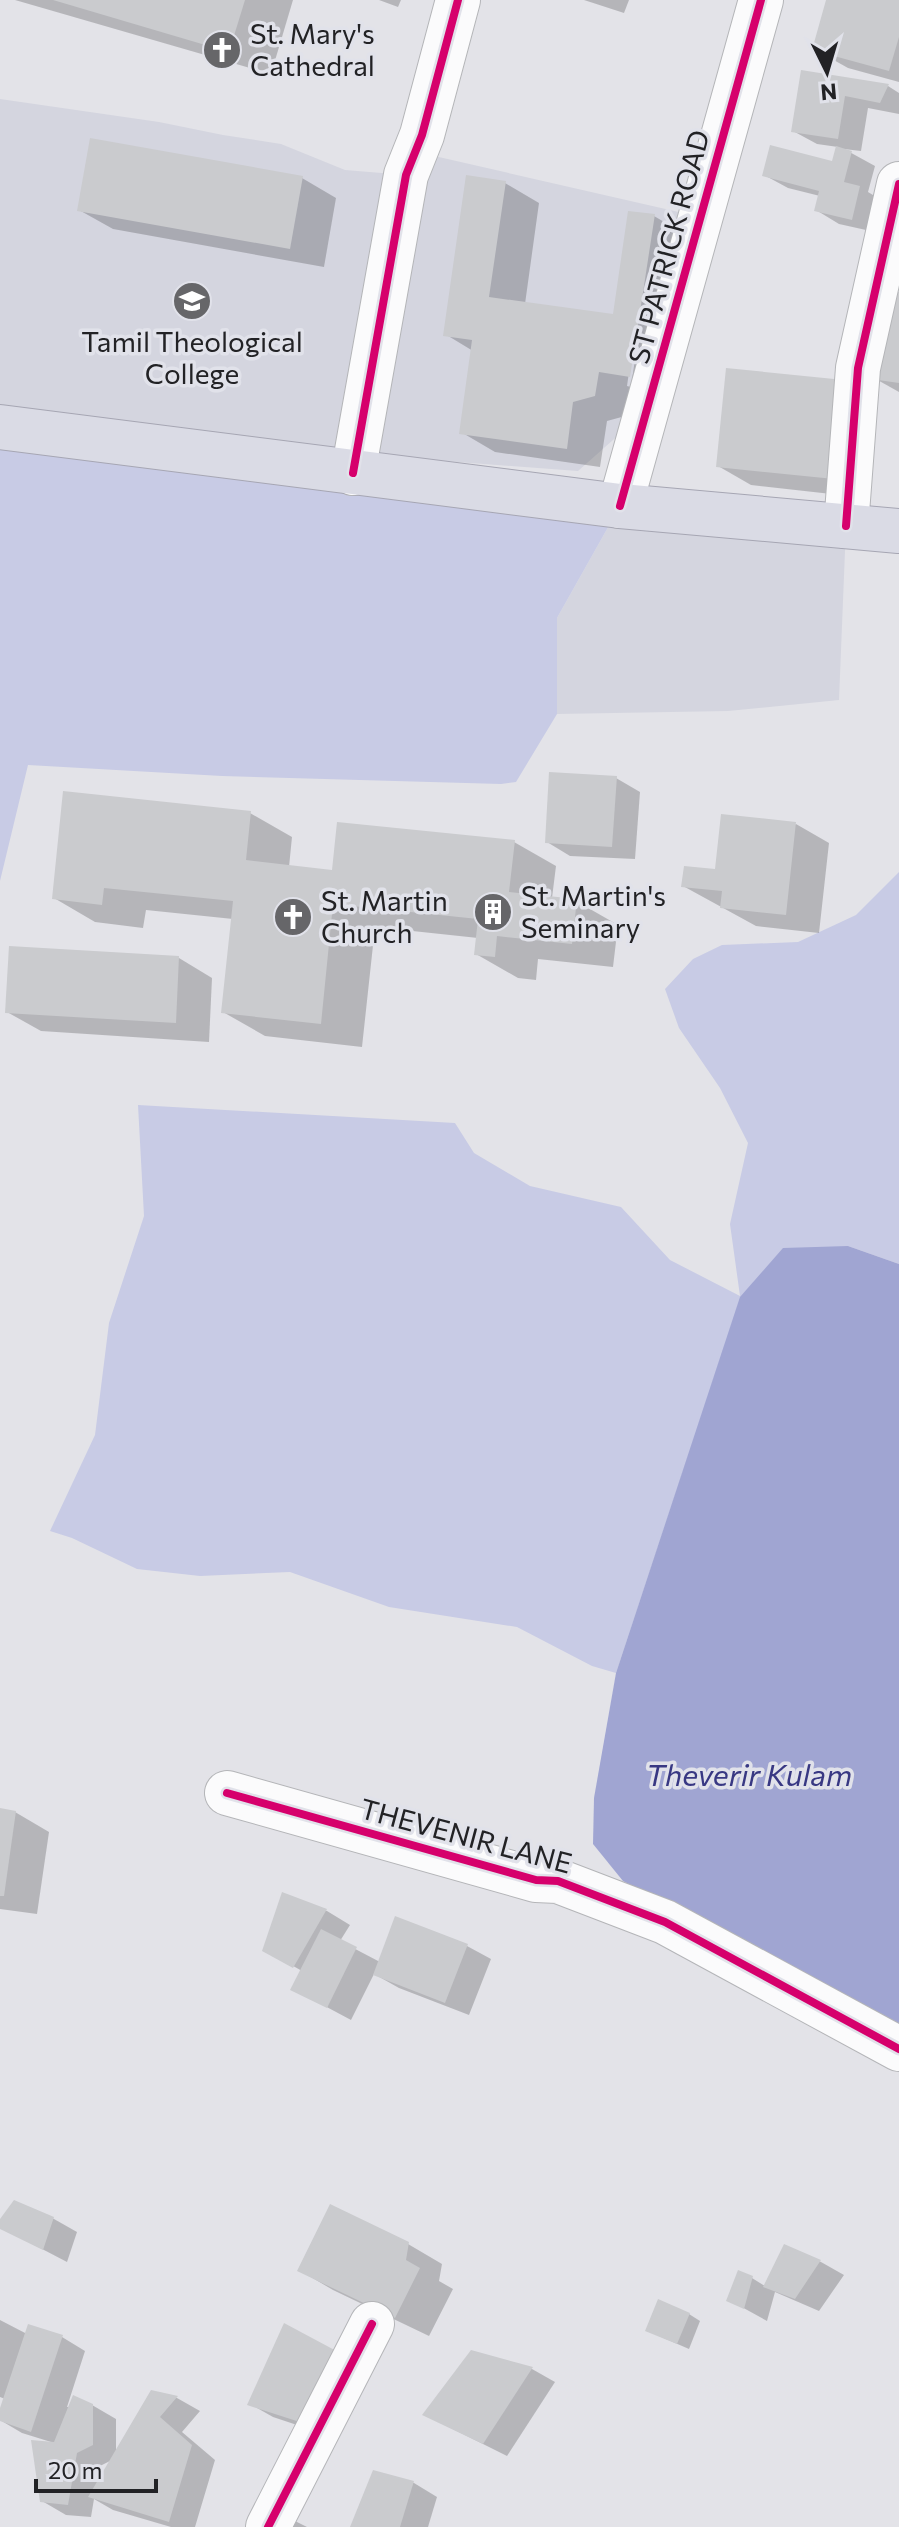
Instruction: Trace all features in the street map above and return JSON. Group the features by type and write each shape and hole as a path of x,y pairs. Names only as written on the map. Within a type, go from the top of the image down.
{"highway":[{"path":"0,427 620,506 899,531"}],"street":[{"path":"353,473 406,175 422,135 458,0"},
{"name":"ST PATRICK ROAD","path":"620,506 761,0"},
{"path":"846,526 858,368 899,184"},
{"name":"THEVENIR LANE","path":"227,1793 536,1880 558,1881 585,1891 665,1922 899,2049"},
{"path":"268,2527 372,2324"}],"shaded area":[{"name":"Tamil Theological College","path":"0,99 159,122 281,144 345,170 406,175 353,473 0,427"},
{"path":"430,155 683,213 622,432 578,471 378,456"},
{"path":"0,427 620,506 557,618 557,714 516,782 501,784 222,776 28,765 0,881"},
{"path":"620,506 846,526 839,700 728,711 557,714 557,618"},
{"path":"899,872 899,1264 848,1246 741,1297 616,1673 592,1666 517,1627 389,1607 290,1572 200,1576 137,1569 50,1531 95,1435 109,1323 144,1216 138,1105 455,1123 474,1153 530,1186 621,1207 670,1260 740,1296 730,1224 748,1143 720,1088 679,1028 665,989 693,959 722,945 798,942 856,915"}],"water":[{"name":"Theverir Kulam","path":"848,1246 899,1264 899,2030 623,1881 593,1844 594,1798 616,1673 740,1297 783,1248"}],"building":[{"path":"53,0 245,0 229,52"},
{"path":"826,0 899,0 899,37 889,71 812,50"},
{"path":"801,70 889,84 880,103 845,96 838,139 791,132"},
{"path":"90,138 303,176 290,249 77,211"},
{"path":"770,145 832,161 836,146 852,151 844,182 860,186 852,220 814,211 819,191 762,176"},
{"path":"466,175 506,181 489,297 613,314 628,211 655,214 630,377 599,372 595,396 573,402 567,449 459,434 472,340 443,336"},
{"path":"885,290 899,292 899,383 871,379"},
{"path":"726,368 844,380 834,479 716,467"},
{"path":"549,772 617,776 612,847 545,843"},
{"name":"St. Martin's Seminary","path":"63,791 251,811 246,860 332,870 337,822 515,840 509,892 577,899 572,944 497,936 495,957 474,955 478,919 333,904 321,1024 221,1013 233,901 104,888 102,905 52,899"},
{"path":"721,814 796,822 786,915 720,908 722,891 681,887 684,866 715,869"},
{"path":"9,946 179,956 176,1023 5,1013"},
{"path":"0,1808 16,1811 4,1896 0,1896"},
{"path":"282,1892 327,1909 293,1968 262,1951"},
{"path":"395,1916 468,1944 445,2003 373,1975"},
{"path":"321,1929 357,1947 327,2008 290,1990"},
{"path":"14,2200 54,2217 43,2250 0,2229 0,2219"},
{"path":"330,2204 409,2242 406,2260 420,2268 395,2318 297,2271"},
{"path":"784,2244 821,2260 795,2299 763,2287"},
{"path":"738,2270 753,2276 744,2309 726,2301"},
{"path":"658,2299 690,2313 677,2344 645,2331"},
{"path":"284,2323 342,2354 309,2425 247,2405"},
{"path":"28,2324 63,2335 31,2432 0,2421 0,2408"},
{"path":"471,2350 533,2367 483,2444 422,2415"},
{"path":"151,2390 178,2396 160,2417 192,2445 169,2522 88,2497"},
{"path":"73,2395 93,2404 93,2445 77,2453 68,2505 40,2502 31,2440 54,2442"},
{"path":"373,2470 414,2481 400,2527 350,2527"}],"cycle path":[{"path":"353,473 406,175 422,135 458,0"},
{"path":"620,506 761,0"},
{"path":"846,526 858,368 899,184"},
{"path":"227,1793 536,1880 558,1881 665,1922 899,2049"},
{"path":"268,2527 372,2324"}],"place":[{"name":"St. Mary's Cathedral","path":"222,50"},
{"name":"Tamil Theological College","path":"192,301"},
{"name":"St. Martin's Seminary","path":"493,912"},
{"name":"St. Martin Church","path":"293,917"}]}
